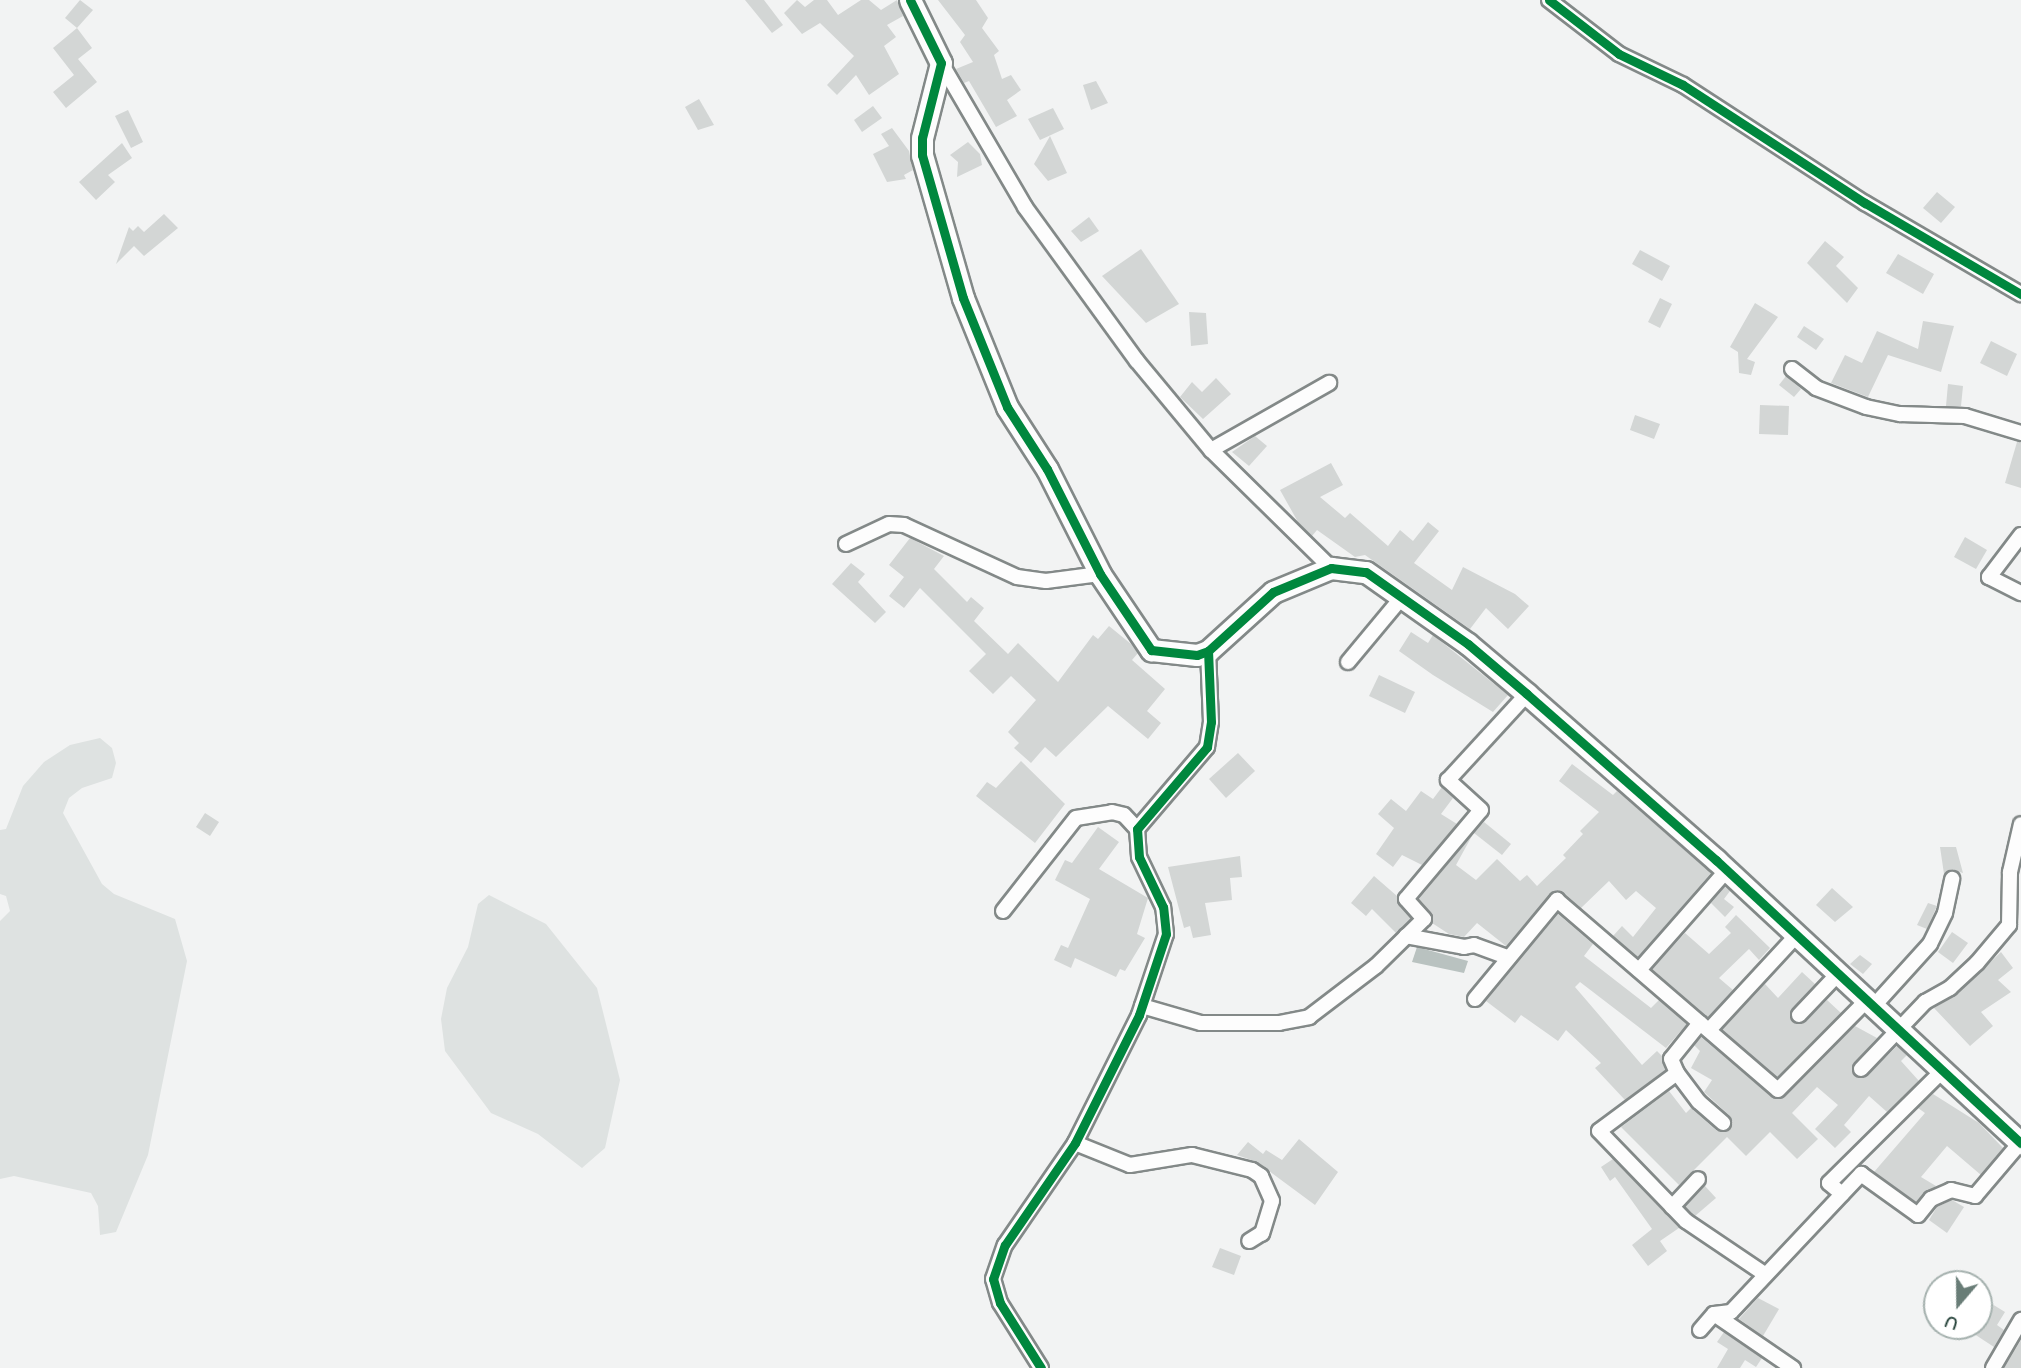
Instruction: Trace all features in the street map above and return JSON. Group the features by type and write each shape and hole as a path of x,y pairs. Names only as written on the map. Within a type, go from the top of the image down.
{"street":[{"path":"910,0 941,63 1025,207 1137,361 1211,450 1331,568"},
{"path":"1549,0 1619,54 1683,85 1865,203 2021,293"},
{"path":"941,63 922,138 922,155 963,298 1007,407 1047,468 1100,574 1151,650 1180,657 1208,651 1273,592 1331,568 1366,572 1403,596 1527,694 1727,870 1896,1031 2021,1143 1975,1196 1951,1190 1931,1199 1918,1215 1861,1174 1763,1273 1731,1312 1714,1314 1700,1330"},
{"path":"1792,369 1816,388 1866,407 1900,414 1965,416 2021,433"},
{"path":"1211,450 1329,383"},
{"path":"846,544 889,524 904,525 1017,577 1046,581 1100,574"},
{"path":"2021,535 1989,577 2021,593"},
{"path":"1348,662 1403,596"},
{"path":"1137,829 1207,747 1208,651"},
{"path":"1142,1006 1200,1023 1279,1023 1309,1017 1376,965 1423,919 1406,899 1481,810 1448,780 1527,694"},
{"path":"1003,911 1076,818 1112,812 1124,816 1137,829 1139,857 1163,907 1166,934 1142,1006 1075,1143 1004,1245 993,1279 1000,1303 1041,1368"},
{"path":"1861,1069 1925,1002 1968,971 2009,925 2010,872 2021,824"},
{"path":"1639,970 1727,870"},
{"path":"1475,999 1557,900 1778,1090 1930,944 1945,913 1952,879"},
{"path":"1406,936 1464,947 1474,945 1509,958"},
{"path":"1723,1123 1699,1102 1677,1073 1671,1059 1796,936"},
{"path":"1799,1015 1837,975"},
{"path":"1842,1194 1829,1183 1941,1072"},
{"path":"1677,1073 1599,1131 1672,1207 1763,1273"},
{"path":"1075,1143 1130,1166 1192,1155 1252,1170 1261,1176 1272,1206 1262,1233 1249,1241"},
{"path":"1672,1207 1698,1179"},
{"path":"1714,1314 1793,1368"},
{"path":"1993,1368 2021,1320"}],"shaded area":[{"path":"100,738 112,748 116,763 112,778 82,788 69,798 63,813 102,884 114,894 175,919 187,961 148,1155 116,1232 100,1235 98,1206 91,1193 14,1176 0,1179 0,921 10,911 6,896 0,894 0,830 6,829 23,786 44,762 70,745"},
{"path":"489,895 546,924 597,988 620,1080 605,1148 582,1168 538,1134 491,1113 445,1051 441,1019 447,988 468,947 478,904"},
{"path":"1417,947 1468,961 1464,973 1412,962"}],"building":[{"path":"80,0 93,10 77,28 65,18"},
{"path":"745,0 764,0 783,25 772,33"},
{"path":"797,0 805,7 814,0 827,0 838,15 861,0 869,0 881,10 897,0 903,16 887,25 896,37 884,46 899,74 869,95 856,75 837,95 827,85 854,56 820,23 802,34 784,13"},
{"path":"938,0 976,0 988,18 982,28 999,51 994,55 1002,79 1011,75 1021,90 1007,100 1017,116 996,127 969,81 964,83 956,69 973,62 960,42 965,35"},
{"path":"77,28 92,48 78,59 97,82 66,108 53,92 74,75 53,48"},
{"path":"1096,81 1108,103 1091,110 1083,85"},
{"path":"699,99 714,125 698,130 685,107"},
{"path":"873,106 882,118 862,132 854,120"},
{"path":"1053,108 1064,129 1040,140 1028,119"},
{"path":"128,110 143,142 131,148 115,116"},
{"path":"892,128 909,151 913,170 904,175 906,179 887,182 873,154 889,146 881,134"},
{"path":"1050,136 1067,173 1048,181 1034,164"},
{"path":"968,142 980,154 982,165 957,177 958,162 950,155"},
{"path":"122,143 132,158 108,175 115,182 96,200 79,182"},
{"path":"1937,192 1955,207 1941,223 1923,208"},
{"path":"164,214 178,228 144,256 134,246 116,264 129,227 133,231 138,226 144,232"},
{"path":"1089,217 1099,231 1081,242 1071,231"},
{"path":"1825,241 1844,257 1836,266 1858,288 1847,303 1807,263"},
{"path":"1141,249 1179,304 1146,323 1102,276"},
{"path":"1640,250 1670,266 1662,281 1632,264"},
{"path":"1898,254 1934,274 1923,294 1886,273"},
{"path":"1660,298 1672,304 1660,328 1648,322"},
{"path":"1755,303 1778,317 1747,359 1755,362 1751,375 1739,373 1738,352 1730,347"},
{"path":"1189,312 1206,313 1208,344 1191,346"},
{"path":"1923,321 1954,326 1941,372 1888,355 1868,397 1831,383 1845,355 1862,363 1877,331 1918,349"},
{"path":"1804,326 1824,339 1816,350 1797,337"},
{"path":"1991,341 2017,354 2007,376 1980,363"},
{"path":"1786,376 1801,389 1794,397 1779,385"},
{"path":"1216,378 1231,394 1203,419 1180,397 1192,382 1202,392"},
{"path":"1948,384 1963,386 1961,406 1946,406"},
{"path":"1760,405 1789,406 1788,435 1759,434"},
{"path":"1635,415 1660,424 1654,439 1630,430"},
{"path":"1255,436 1267,446 1249,466 1232,452"},
{"path":"2017,442 2021,442 2021,488 2005,483"},
{"path":"1331,463 1343,485 1320,497 1345,518 1350,513 1388,546 1400,530 1413,541 1428,522 1439,531 1414,563 1452,590 1463,567 1515,594 1529,606 1508,629 1486,608 1470,629 1365,555 1355,557 1317,530 1312,536 1298,522 1280,490"},
{"path":"1965,537 1987,550 1976,569 1954,557"},
{"path":"910,538 944,556 934,569 967,602 971,597 984,608 974,621 1008,654 1018,643 1058,682 1093,635 1098,639 1109,626 1138,653 1132,660 1165,689 1147,711 1161,723 1148,739 1108,706 1056,757 1045,747 1031,763 1014,748 1019,743 1008,732 1036,700 1011,676 993,694 969,671 986,654 920,588 904,608 889,596 904,577 889,565"},
{"path":"851,563 865,574 858,582 886,612 875,623 832,584"},
{"path":"1411,632 1428,643 1433,635 1508,695 1493,712 1433,675 1399,651"},
{"path":"1379,675 1415,692 1405,713 1369,696"},
{"path":"1238,753 1255,771 1226,798 1209,779"},
{"path":"1021,761 1065,804 1035,843 976,796 987,782 996,788"},
{"path":"1572,764 1613,795 1617,791 1711,873 1638,957 1613,936 1622,926 1633,937 1656,908 1636,891 1626,900 1609,881 1581,908 1563,892 1553,891 1506,946 1477,923 1464,937 1449,934 1432,923 1432,913 1419,899 1473,834 1456,865 1476,880 1497,859 1520,881 1527,875 1537,886 1566,858 1563,855 1583,834 1580,831 1599,812 1559,781"},
{"path":"1442,787 1453,798 1441,814 1457,824 1422,865 1402,855 1393,867 1376,854 1394,828 1378,814 1391,799 1406,811 1421,791 1433,799"},
{"path":"205,813 219,822 210,836 196,827"},
{"path":"1484,822 1511,844 1502,855 1474,833"},
{"path":"1098,827 1119,842 1099,869 1148,898 1137,934 1145,938 1125,971 1120,969 1116,977 1075,958 1071,968 1054,960 1061,945 1068,948 1090,899 1055,880 1065,860 1072,863"},
{"path":"1940,847 1956,847 1963,873 1953,870 1944,874"},
{"path":"1240,856 1242,877 1230,878 1232,900 1205,903 1211,935 1193,938 1190,926 1184,928 1168,867"},
{"path":"1374,876 1397,896 1411,919 1396,933 1372,909 1366,916 1351,903"},
{"path":"1725,887 1730,891 1724,899 1734,907 1725,917 1711,903"},
{"path":"1832,888 1853,907 1835,922 1816,905"},
{"path":"1928,903 1937,906 1927,929 1917,925"},
{"path":"1558,914 1593,944 1584,956 1651,1008 1659,1000 1687,1024 1666,1048 1580,982 1575,987 1642,1065 1657,1051 1662,1056 1665,1070 1625,1100 1595,1068 1601,1063 1566,1030 1558,1041 1521,1015 1515,1023 1486,1001"},
{"path":"1736,915 1770,948 1759,960 1749,949 1719,978 1733,990 1708,1017 1652,969 1685,933 1709,954 1731,933 1725,927"},
{"path":"1952,932 1968,943 1953,963 1938,952"},
{"path":"2001,952 2013,968 1998,980 2011,992 1981,1012 1993,1026 1970,1046 1934,1008 1956,995"},
{"path":"1860,955 1872,964 1863,974 1850,964"},
{"path":"1802,972 1815,984 1792,1009 1792,1021 1805,1022 1827,1000 1841,1013 1777,1077 1722,1030 1765,984 1778,998"},
{"path":"1855,1026 1877,1038 1854,1063 1855,1076 1867,1076 1897,1046 1907,1055 1901,1061 1919,1081 1887,1112 1869,1096 1844,1125 1851,1132 1835,1148 1815,1129 1838,1105 1817,1087 1792,1113 1818,1139 1797,1159 1770,1132 1746,1156 1727,1137 1679,1185 1621,1127 1669,1091 1686,1113 1691,1108 1717,1131 1730,1130 1730,1116 1704,1092 1712,1080 1691,1068 1700,1051 1694,1045 1701,1037 1772,1097 1780,1099"},
{"path":"1933,1094 1979,1123 2003,1148 1981,1175 1947,1146 1921,1177 1936,1186 1916,1202 1874,1172 1925,1113 1918,1108"},
{"path":"1299,1139 1338,1172 1315,1205 1257,1162 1237,1155 1248,1142 1263,1154 1266,1150 1282,1160"},
{"path":"1613,1159 1679,1228 1660,1241 1667,1251 1648,1266 1632,1245 1652,1229 1615,1177 1610,1181 1601,1167"},
{"path":"1705,1186 1716,1198 1695,1216 1685,1207"},
{"path":"1952,1200 1964,1207 1947,1233 1929,1220 1937,1207"},
{"path":"1220,1248 1241,1256 1234,1275 1212,1267"},
{"path":"1758,1298 1779,1309 1763,1336 1739,1319"},
{"path":"1993,1305 2005,1312 1997,1325 2004,1330 1994,1347 1983,1340 1993,1340"},
{"path":"1724,1332 1762,1358 1756,1367 1745,1360 1740,1368 1717,1368 1728,1349 1717,1342"},
{"path":"2021,1340 2021,1368 2004,1368"}],"cycle path":[{"path":"910,0 941,63 922,138 922,155 963,298 1007,407 1047,469 1100,574 1151,650 1197,655 1208,651 1273,592 1331,568 1366,572 1468,644 1527,694 1716,860 2021,1143"},
{"path":"1549,0 1619,54 1683,85 1865,203 2021,294"},
{"path":"1041,1368 1000,1303 993,1279 1005,1245 1075,1143 1139,1015 1166,934 1163,907 1139,857 1137,829 1207,747 1211,722 1208,651"}]}
